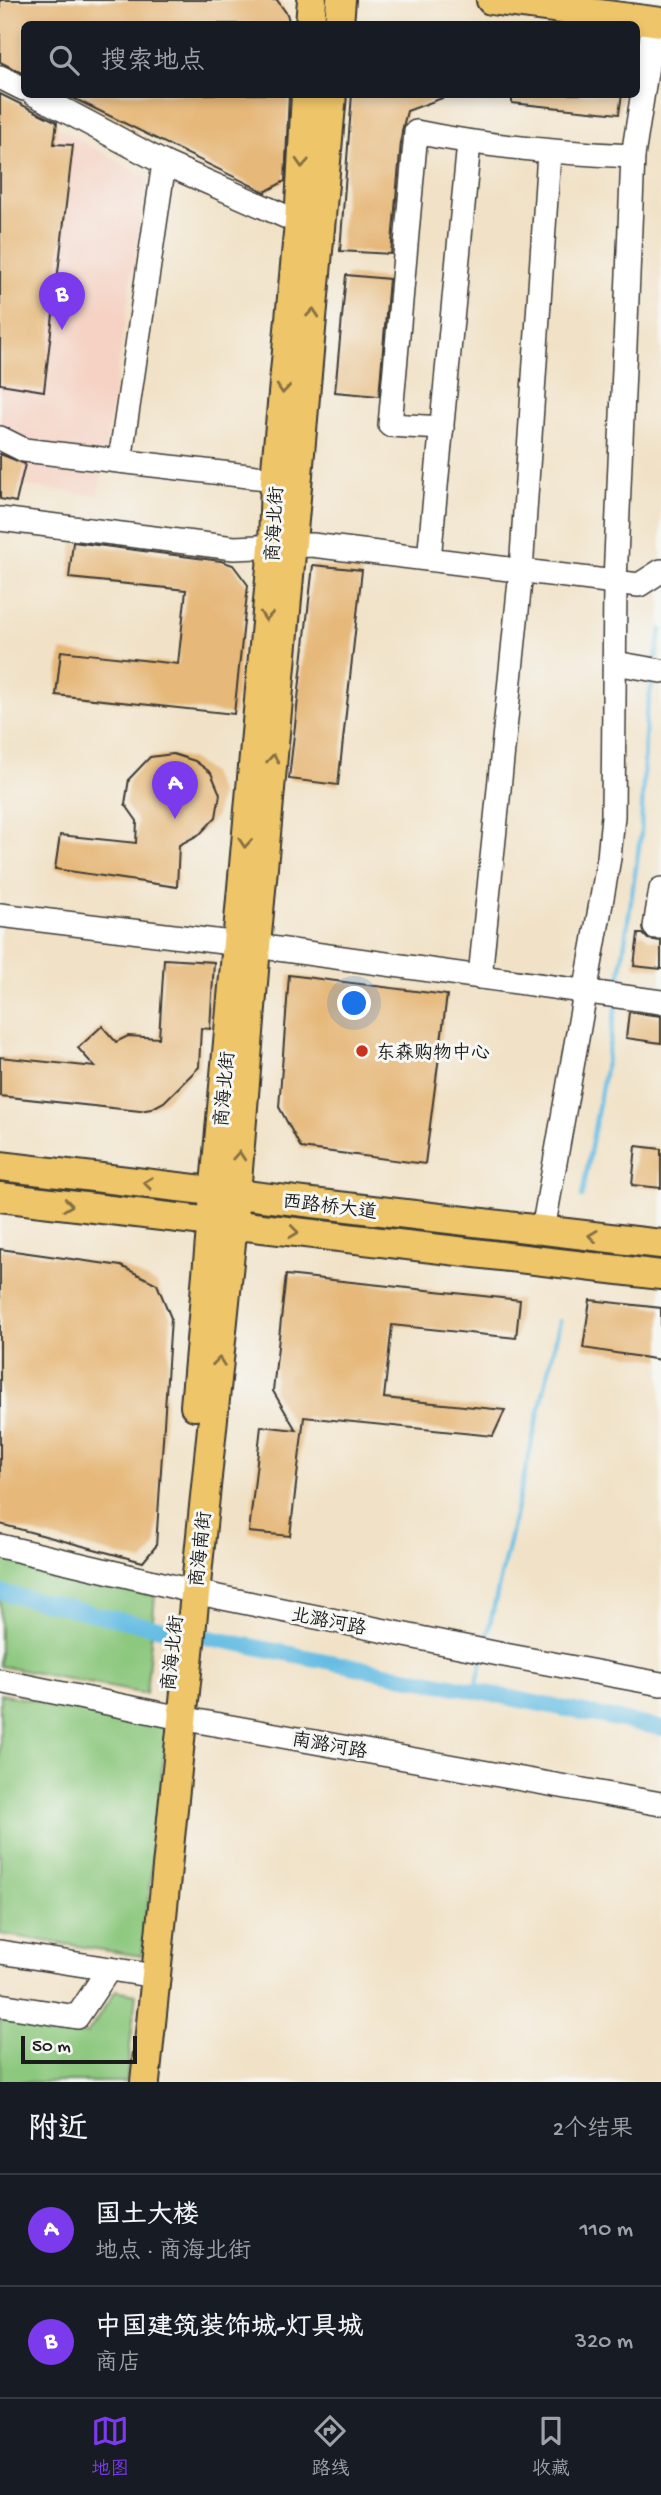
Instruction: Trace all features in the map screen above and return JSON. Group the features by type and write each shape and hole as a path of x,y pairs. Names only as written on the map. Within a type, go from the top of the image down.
{"main road":[{"path":"310,21 312,0"},
{"path":"339,21 341,0"},
{"path":"491,0 658,21"},
{"name":"商海北街","path":"306,98 309,227"},
{"name":"商海北街","path":"186,1594 223,1223 309,227 331,98"},
{"name":"西路桥大道","path":"0,1166 661,1244"},
{"name":"西路桥大道","path":"0,1196 661,1275"},
{"name":"商海南街","path":"145,2082 148,1975 186,1594"},
{"path":"131,2082 148,1975"}],"street":[{"path":"543,1230 614,817 615,582 633,156 658,21"},
{"path":"0,77 21,88"},
{"path":"42,98 164,163 309,227"},
{"path":"442,428 390,425 416,132 469,143 549,153 633,156"},
{"path":"429,559 469,143"},
{"path":"480,977 522,571 549,153"},
{"path":"120,461 164,163"},
{"path":"0,438 24,450 286,480"},
{"path":"0,519 234,548 312,545 639,585 661,571"},
{"path":"615,663 654,670"},
{"path":"661,889 655,927 661,928"},
{"path":"0,915 246,945 661,1002"},
{"name":"北潞河路","path":"0,1546 186,1594 661,1684"},
{"name":"南潞河路","path":"0,1681 173,1716 661,1804"},
{"path":"0,1952 148,1975"},
{"path":"0,2004 77,2017 109,1969"}],"shaded area":[{"path":"0,95 147,178 98,496 0,482"}],"green space":[{"path":"0,1558 155,1596 146,1694 0,1666"},
{"path":"0,1694 167,1726 142,1956 0,1934"},
{"path":"116,1990 136,1994 126,2082 0,2082 0,2020 87,2034"}],"building":[{"path":"0,0 277,0 289,21 21,21 21,72 0,62"},
{"path":"0,94 57,122 54,144 73,145 44,391 0,384"},
{"path":"73,98 289,98 285,181 265,192"},
{"path":"352,98 443,98 407,111 402,131 391,254 340,251"},
{"path":"512,98 621,98 619,114 512,103"},
{"path":"346,275 389,279 379,396 335,392"},
{"path":"0,454 25,464 16,502 0,499"},
{"path":"73,542 221,561 233,565 248,585 234,714 56,695 61,651 178,664 186,590 69,578"},
{"path":"313,565 362,570 338,785 289,779"},
{"path":"173,754 195,761 211,773 220,794 216,817 200,834 179,845 177,887 55,869 60,835 136,843 137,821 125,804 129,779 150,757"},
{"path":"638,934 661,941 661,969 634,966"},
{"path":"164,959 214,962 210,1029 201,1028 199,1067 164,1102 140,1111 0,1096 0,1057 95,1067 78,1048 102,1026 116,1042 128,1036 159,1038"},
{"name":"东森购物中心","path":"289,975 447,995 425,1164 301,1148 279,1107"},
{"path":"629,1012 661,1016 661,1043 626,1038"},
{"path":"636,1146 661,1149 661,1188 632,1185"},
{"path":"0,1249 121,1266 157,1284 171,1318 156,1546 143,1562 0,1524"},
{"path":"286,1275 520,1300 516,1338 392,1325 384,1398 505,1410 493,1436 304,1417 290,1536 249,1532 261,1426 296,1430 273,1391"},
{"path":"590,1300 661,1308 661,1360 583,1348"}],"waterway":[{"path":"655,663 661,630"},
{"path":"618,989 641,833 646,715 653,678"},
{"path":"582,1197 617,1002"},
{"path":"485,1645 560,1321"},
{"path":"0,1592 130,1622 661,1728"},
{"path":"475,1691 483,1657"}],"place":[{"name":"中国建筑装饰城-灯具城","path":"62,330"},
{"name":"国土大楼","path":"175,819"},
{"name":"东森购物中心","path":"362,1051"}]}
